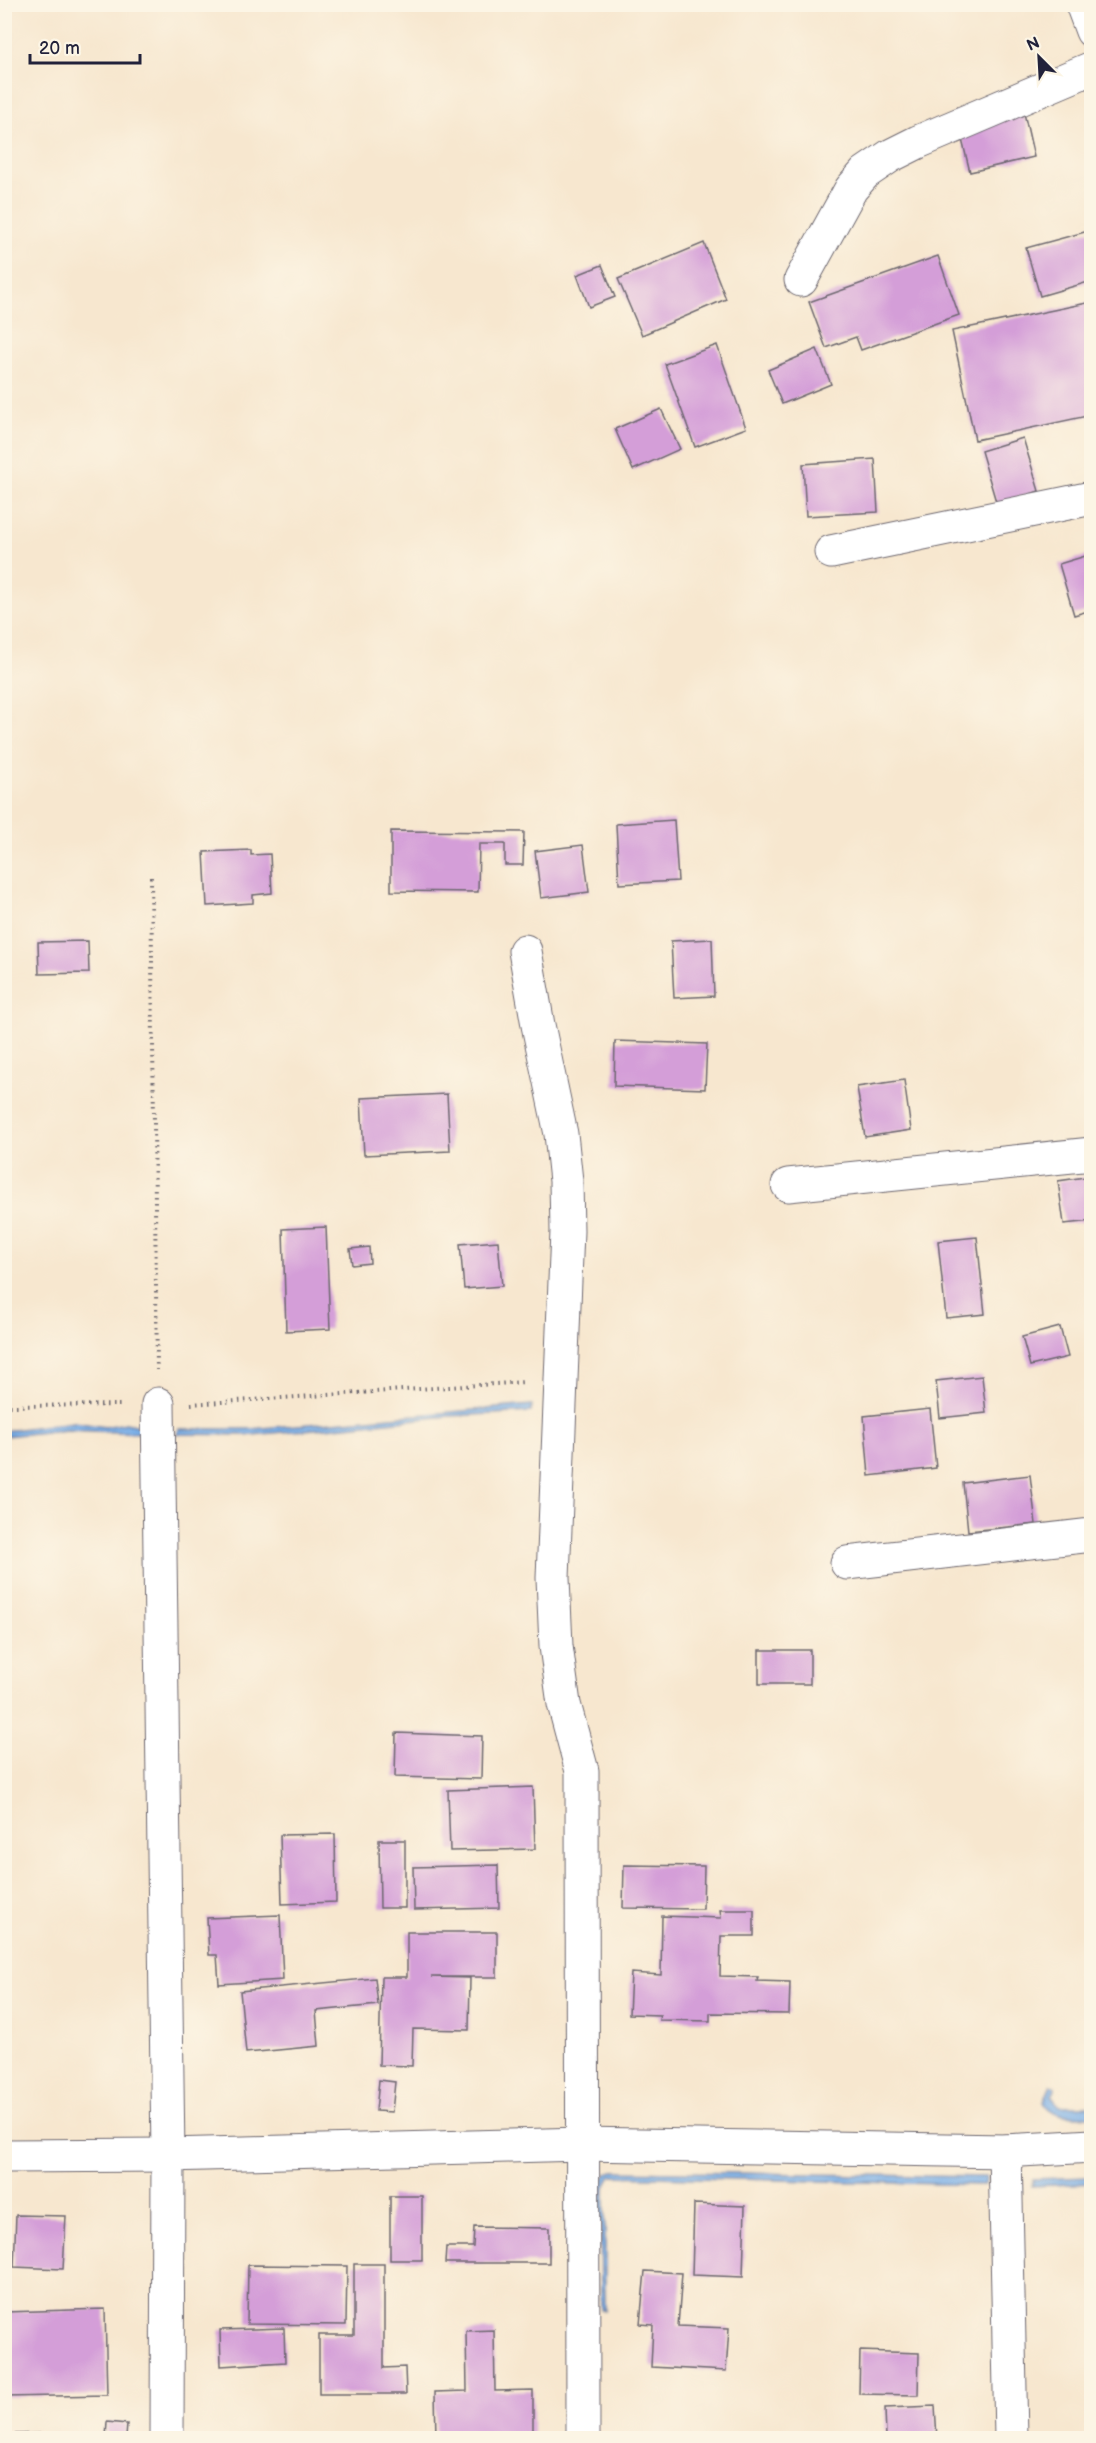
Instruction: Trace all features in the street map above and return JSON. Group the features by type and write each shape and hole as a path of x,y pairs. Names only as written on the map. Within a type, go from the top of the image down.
{"street":[{"path":"801,280 851,189 865,173 890,156 918,142 1092,68"},
{"path":"831,552 1092,498"},
{"path":"525,951 561,1134 566,1181 567,1231 553,1578 556,1646 564,1704 582,1771 583,2439"},
{"path":"788,1185 1092,1154"},
{"path":"158,1404 168,2155 167,2439"},
{"path":"847,1563 1092,1535"},
{"path":"4,2156 168,2155 581,2144 1005,2151 1092,2146"},
{"path":"1005,2151 1011,2439"}],"path":[{"path":"151,877 158,1404"},
{"path":"4,1406 205,1403 560,1380"}],"water":[{"path":"532,1405 531,1412 449,1416 252,1435 177,1434 179,1429 251,1429"},
{"path":"74,1422 105,1427 126,1423 143,1427 143,1433 67,1430 5,1436 5,1431"},
{"path":"1051,2085 1056,2087 1052,2097 1059,2106 1091,2106 1091,2116 1064,2115 1053,2111 1044,2102"},
{"path":"613,2171 986,2177 985,2185 611,2176 605,2187 605,2310 601,2309 600,2185 607,2173"},
{"path":"1091,2177 1091,2183 1032,2186 1033,2179"}],"building":[{"path":"1022,104 1034,157 970,172 957,119"},
{"path":"1092,230 1092,281 1040,296 1026,248"},
{"path":"704,243 726,299 642,335 618,279"},
{"path":"938,256 959,315 861,350 856,337 826,348 809,302"},
{"path":"602,265 615,297 589,307 577,275"},
{"path":"1092,302 1092,415 975,440 952,331"},
{"path":"717,345 746,428 695,447 665,364"},
{"path":"817,349 831,384 782,404 768,370"},
{"path":"661,409 680,449 633,470 615,429"},
{"path":"1023,438 1039,491 997,505 981,451"},
{"path":"875,459 878,512 806,516 803,464"},
{"path":"1092,554 1092,610 1074,615 1059,564"},
{"path":"674,820 678,881 619,884 616,824"},
{"path":"391,831 524,832 523,865 505,865 505,844 479,844 478,892 391,891"},
{"path":"583,845 589,892 541,898 535,851"},
{"path":"251,850 251,855 270,854 272,893 253,895 253,903 207,906 204,852"},
{"path":"712,939 714,996 674,998 671,941"},
{"path":"88,941 89,973 39,974 38,942"},
{"path":"615,1041 707,1044 705,1089 614,1086"},
{"path":"904,1080 911,1130 865,1137 857,1087"},
{"path":"447,1094 450,1151 364,1155 361,1098"},
{"path":"1092,1176 1092,1221 1064,1224 1058,1181"},
{"path":"326,1227 330,1329 286,1331 283,1229"},
{"path":"977,1237 985,1314 946,1318 938,1241"},
{"path":"498,1241 502,1286 464,1289 460,1244"},
{"path":"369,1247 370,1263 352,1265 350,1249"},
{"path":"1060,1327 1068,1357 1030,1366 1022,1337"},
{"path":"982,1376 986,1413 940,1418 936,1381"},
{"path":"930,1409 936,1468 869,1476 864,1416"},
{"path":"1030,1475 1036,1524 968,1531 963,1483"},
{"path":"759,1650 810,1650 810,1684 759,1684"},
{"path":"396,1733 482,1736 481,1779 395,1777"},
{"path":"533,1787 535,1849 450,1851 448,1790"},
{"path":"335,1834 336,1902 282,1904 280,1835"},
{"path":"379,1840 405,1840 405,1908 380,1908"},
{"path":"498,1865 499,1908 414,1910 413,1867"},
{"path":"624,1865 704,1866 703,1909 623,1908"},
{"path":"720,1910 754,1910 754,1936 721,1936 720,1976 758,1977 757,1981 790,1982 789,2014 710,2013 710,2021 659,2020 660,2015 629,2014 631,1973 661,1975 662,1916 721,1918"},
{"path":"280,1915 283,1980 219,1984 217,1955 209,1955 207,1918"},
{"path":"407,1932 497,1932 497,1977 431,1977 470,1978 469,2030 413,2029 412,2066 379,2065 381,1977 407,1977"},
{"path":"375,1978 378,2005 316,2011 319,2046 246,2053 240,1991"},
{"path":"379,2080 395,2082 392,2112 376,2111"},
{"path":"390,2196 422,2196 422,2260 390,2260"},
{"path":"694,2204 745,2206 743,2277 692,2275"},
{"path":"16,2215 66,2216 63,2269 14,2267"},
{"path":"474,2227 549,2228 549,2263 445,2263 446,2247 473,2247"},
{"path":"354,2264 384,2264 384,2368 405,2367 406,2394 319,2394 319,2335 354,2335"},
{"path":"248,2265 347,2266 346,2325 247,2324"},
{"path":"645,2271 682,2273 678,2326 729,2328 726,2371 651,2367 653,2325 640,2324"},
{"path":"105,2309 107,2395 4,2397 4,2312"},
{"path":"284,2328 285,2362 221,2366 220,2330"},
{"path":"494,2330 495,2391 533,2390 533,2438 436,2438 435,2392 467,2391 466,2331"},
{"path":"860,2351 919,2353 918,2395 859,2394"},
{"path":"935,2406 937,2438 886,2438 885,2408"},
{"path":"107,2422 127,2424 126,2438 106,2438"},
{"path":"57,2433 57,2438 12,2438 12,2434"}]}
